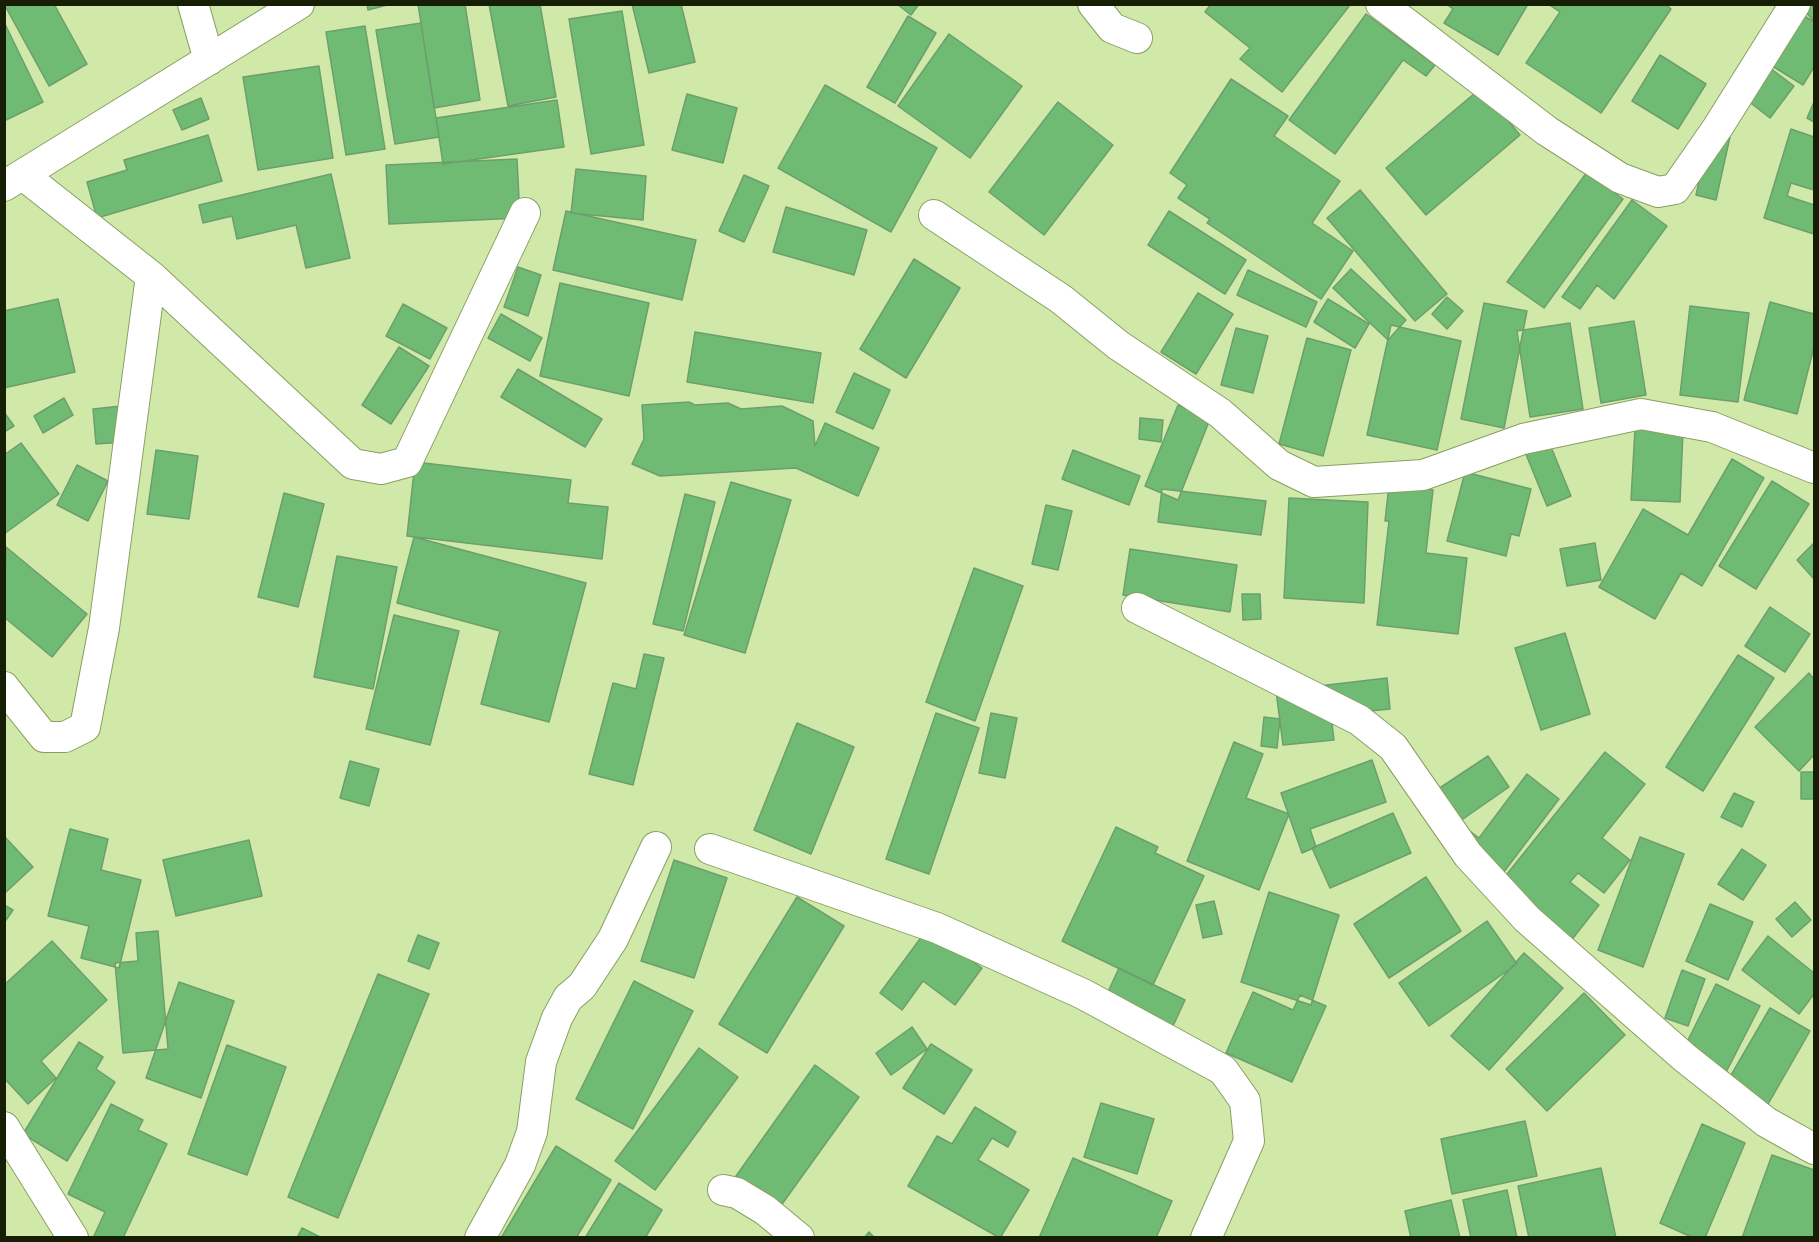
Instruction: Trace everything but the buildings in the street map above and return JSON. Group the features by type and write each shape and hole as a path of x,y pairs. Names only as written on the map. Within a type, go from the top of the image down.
{"street":[{"path":"193,4 209,60"},
{"path":"300,4 14,180 151,276 353,464 381,469 407,462 525,213"},
{"path":"1093,4 1112,28 1137,38"},
{"path":"1381,4 1547,131 1620,178 1658,192 1675,189 1718,127 1795,4"},
{"path":"934,215 1062,298 1118,345 1220,413 1279,465 1314,482 1423,475 1523,439 1641,414 1712,427 1815,468"},
{"path":"4,687 44,737 65,737 85,727 104,628 151,276"},
{"path":"1137,608 1359,720 1393,747 1468,855 1527,920 1694,1065 1766,1122 1815,1149"},
{"path":"480,1238 520,1165 532,1132 541,1062 557,1018 568,998 582,986 613,939 656,847"},
{"path":"710,849 937,928 1083,994 1223,1070 1245,1101 1249,1142 1206,1238"},
{"path":"4,1127 73,1238"},
{"path":"723,1190 737,1193 765,1210 799,1238"}]}
